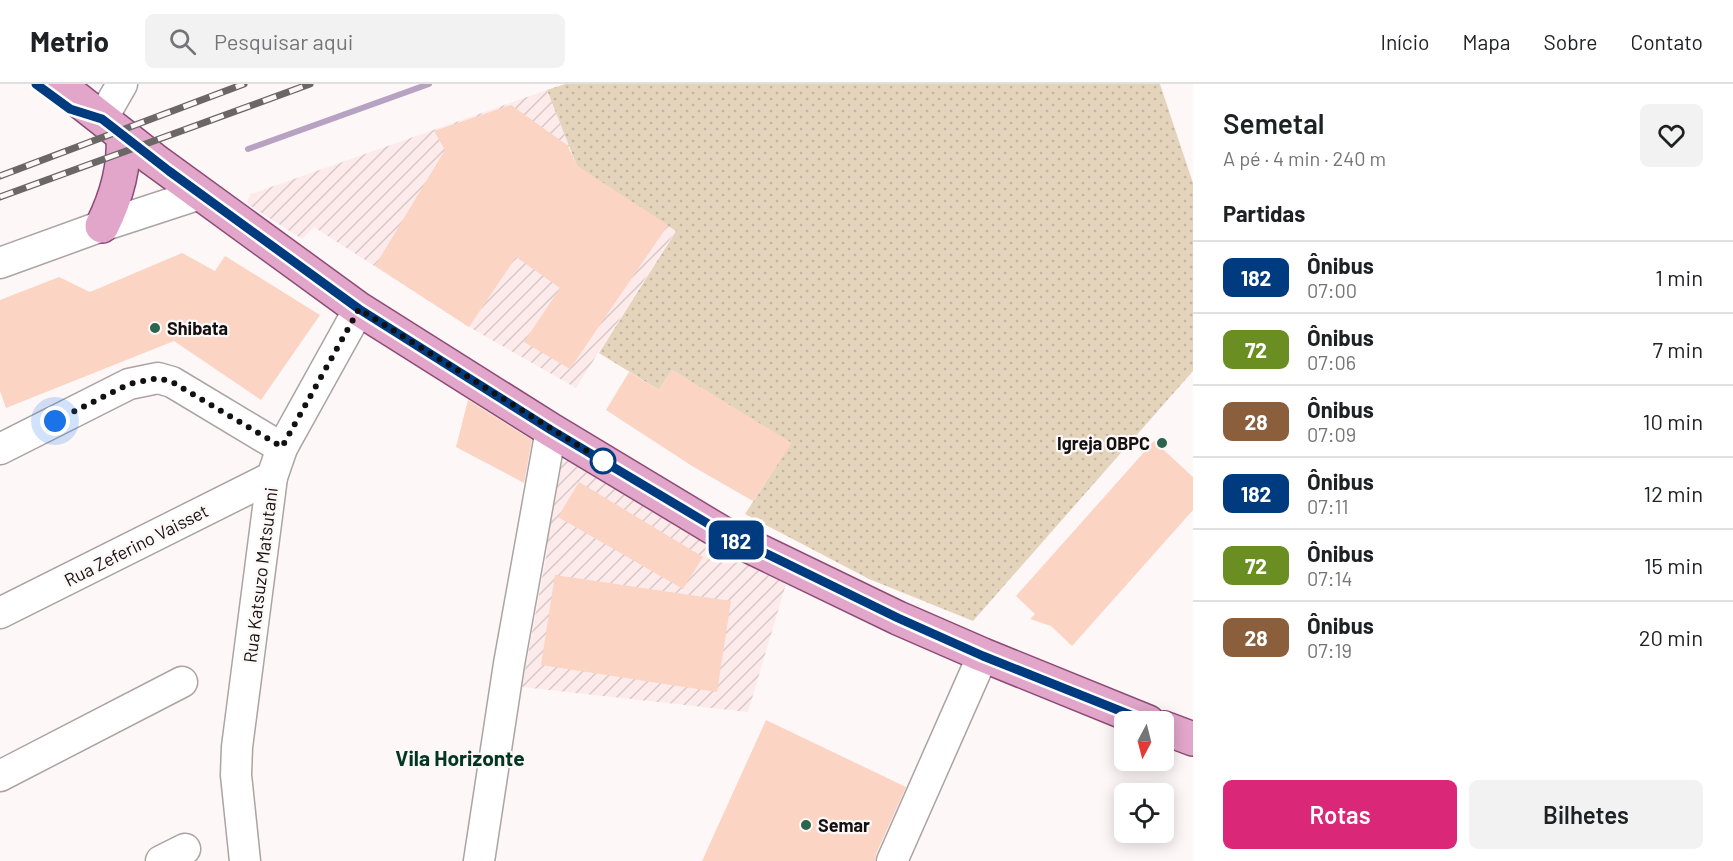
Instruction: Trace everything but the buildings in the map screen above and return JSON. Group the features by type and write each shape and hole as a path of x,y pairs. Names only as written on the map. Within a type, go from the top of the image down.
{"main road":[{"path":"36,84 70,109 113,128 124,152 116,196 102,226"},
{"path":"58,84 200,194 359,309 551,430 722,532 898,618 983,656 1120,711"},
{"path":"1174,732 1193,740"}],"street":[{"path":"113,128 122,84"},
{"path":"0,263 200,194"},
{"name":"Rua Katsuzo Matsutani","path":"245,861 236,775 237,747 272,477 282,447 359,309"},
{"path":"0,449 129,384 158,378 172,382 282,447"},
{"path":"479,861 509,664 551,430"},
{"name":"Rua Zeferino Vaisset","path":"0,613 272,477"},
{"path":"892,861 983,656"},
{"path":"0,776 182,682"}],"shaded area":[{"path":"565,84 1160,84 1193,183 1193,371 973,621 869,579 745,514 791,443 672,370 659,390 599,353 676,231 577,166 547,90"},
{"path":"547,90 577,166 676,230 576,388 469,327 314,227 302,239 249,205 247,201 251,194"},
{"path":"569,461 693,537 786,584 748,712 522,687 547,552 545,532 559,462"}],"waterway":[{"path":"248,149 429,84"}],"railway":[{"path":"0,176 244,84"},
{"path":"0,197 310,84"}],"bus line":[{"name":"182","path":"36,84 70,109 102,119 169,171 359,309 551,430 722,532 898,618 983,656 1120,711"}],"place":[{"name":"Shibata","path":"155,328"},
{"name":"Igreja OBPC","path":"1162,443"},
{"name":"Semar","path":"806,825"}],"district":[{"name":"Vila Horizonte","path":"460,757"}],"route":[{"path":"55,421 129,384 158,378 172,382 282,447 359,309 608,464 603,461"}]}
